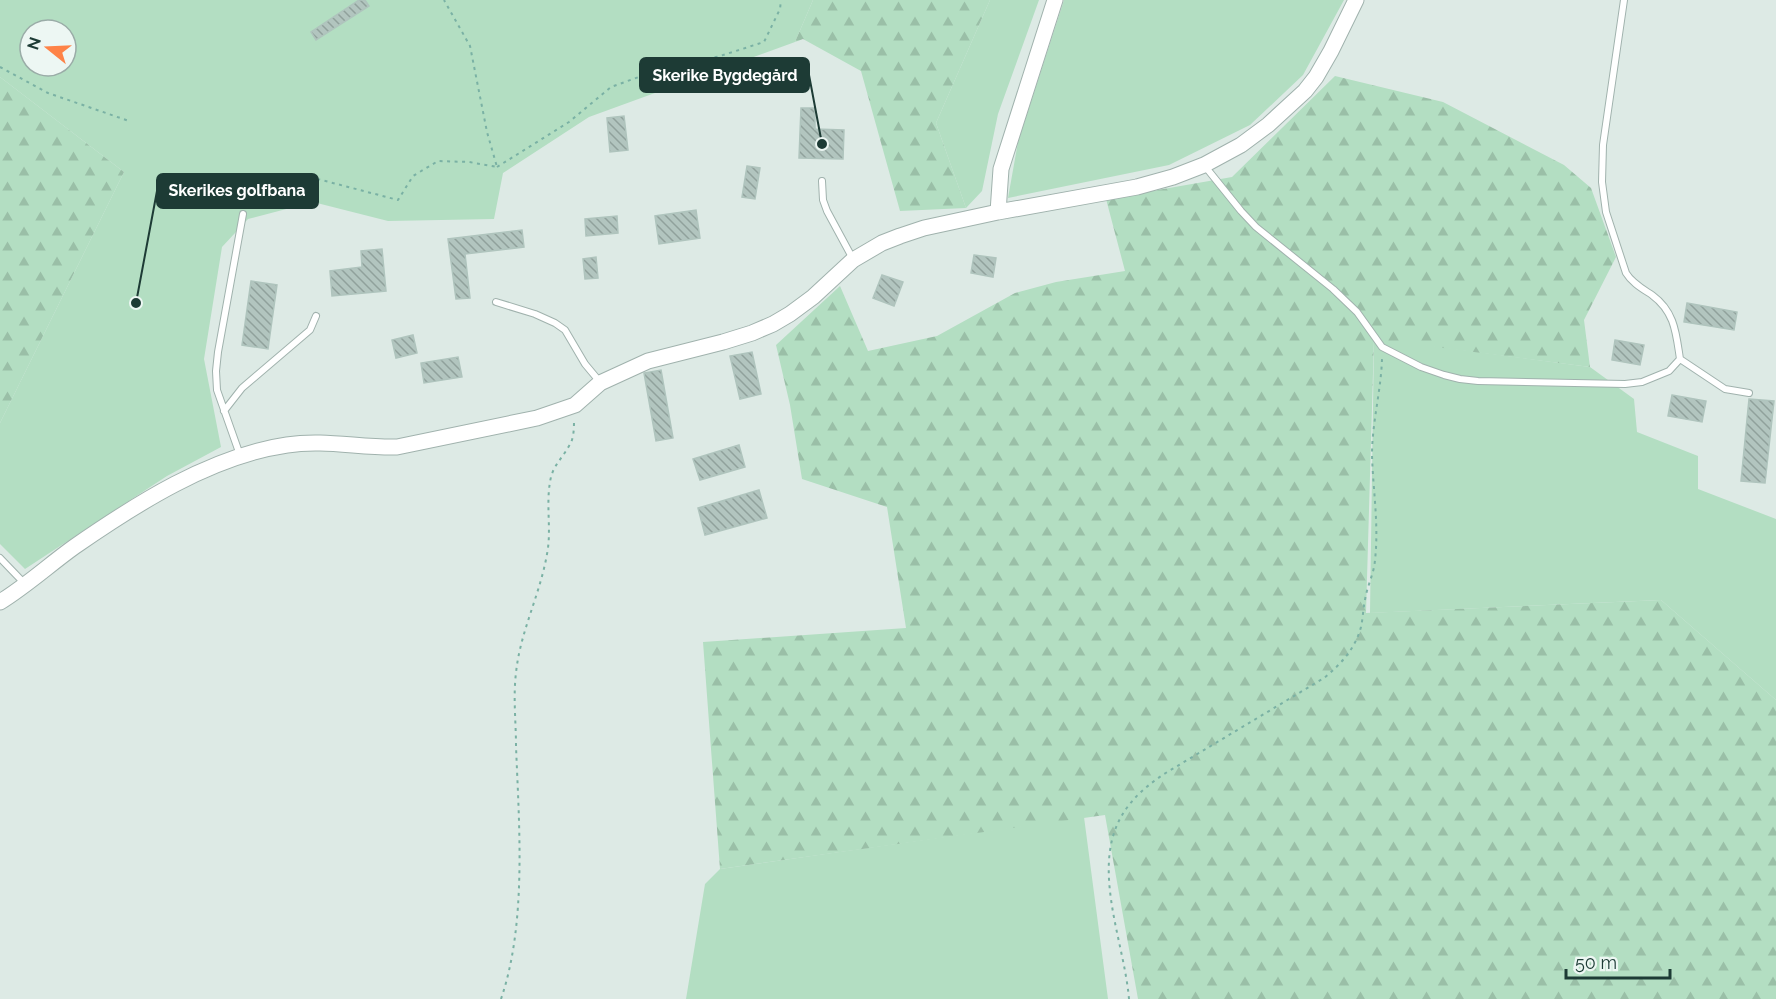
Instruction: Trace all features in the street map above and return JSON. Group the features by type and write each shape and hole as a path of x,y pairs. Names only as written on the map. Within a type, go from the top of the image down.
{"street":[{"path":"998,212 1001,169 1055,0"},
{"path":"0,602 72,549 150,498 240,455 309,442 397,447 537,418 575,405 600,383 648,361 723,342 773,324 813,297 854,260 882,243 900,236 924,228 998,212 1137,187 1204,165 1241,145 1268,125 1305,91 1331,51 1356,0"}],"lane":[{"path":"1624,0 1604,145 1603,195 1612,234 1630,279 1659,300 1670,313 1680,359 1725,390 1749,393"},
{"path":"1204,165 1240,211 1256,227 1333,289 1357,312 1382,347 1421,367 1444,375 1478,381 1625,384 1642,382 1669,371 1680,359"},
{"path":"822,181 823,200 827,211 854,260"},
{"path":"240,455 217,390 216,371 243,214"},
{"path":"496,302 535,314 565,330 585,364 600,383"},
{"path":"224,411 242,388 310,330 316,316"},
{"path":"0,558 26,584"}],"path":[{"path":"444,0 470,46 487,132 497,167"},
{"path":"310,177 398,200 413,176 438,161 469,162 497,167 569,122 611,87 647,74 720,56 764,42 780,9 781,0"},
{"path":"0,67 48,93 129,121"},
{"path":"1129,999 1108,877 1112,841 1122,816 1144,789 1164,774 1324,678 1337,668 1356,642 1362,625 1365,598 1374,572 1375,561 1376,525 1372,452 1381,380 1382,347"},
{"path":"501,999 509,968 517,899 520,828 515,676 520,647 548,553 550,484 556,466 572,439 575,405"}],"green space":[{"path":"0,0 813,0 795,42 589,117 503,173 494,219 388,221 313,202 248,219 222,247 204,359 221,447 167,476 25,569 0,544 0,423 124,172 0,77"},
{"path":"813,0 990,0 936,123 966,208 900,211 861,71 803,39 795,42"},
{"path":"990,0 1039,0 998,114 982,191 966,208 936,123"},
{"path":"1064,0 1344,0 1303,75 1250,125 1169,165 1008,198 1018,142"},
{"path":"1335,76 1443,102 1564,165 1591,188 1616,257 1584,320 1590,367 1374,339 1366,613 1661,600 1776,700 1776,999 1138,999 1105,815 720,869 703,642 906,628 887,507 802,479 790,405 776,345 840,286 868,351 937,336 1015,293 1056,282 1125,271 1106,199 1232,177"},
{"path":"0,77 124,172 0,423"},
{"path":"1374,338 1590,367 1634,399 1637,432 1698,456 1698,489 1776,519 1776,700 1661,600 1370,613"},
{"path":"1084,817 1108,999 686,999 705,884 720,869"}],"building":[{"path":"359,0 365,0 369,6 316,40 311,32"},
{"path":"801,108 815,108 815,129 844,130 843,159 799,158"},
{"path":"624,116 628,150 610,152 607,118"},
{"path":"747,166 760,168 755,199 742,197"},
{"path":"696,210 700,238 659,244 655,216"},
{"path":"617,216 618,233 586,236 585,219"},
{"path":"522,230 524,247 465,254 470,298 456,299 448,239"},
{"path":"382,249 386,291 332,296 330,271 362,267 361,251"},
{"path":"974,255 996,258 993,277 971,273"},
{"path":"596,257 598,278 585,279 583,259"},
{"path":"882,275 903,282 894,306 873,298"},
{"path":"251,281 277,285 268,349 242,345"},
{"path":"1687,303 1737,312 1734,330 1684,322"},
{"path":"413,335 417,353 396,358 392,340"},
{"path":"1615,340 1644,345 1640,365 1612,360"},
{"path":"752,352 761,394 740,399 730,356"},
{"path":"458,357 462,377 424,383 421,363"},
{"path":"661,370 673,438 656,441 644,373"},
{"path":"1672,395 1706,401 1702,422 1668,416"},
{"path":"1749,399 1774,401 1765,483 1741,481"},
{"path":"739,445 745,467 700,480 693,459"},
{"path":"759,490 767,518 705,535 698,508"}],"place":[{"name":"Skerike Bygdegård","path":"822,144"},
{"name":"Skerikes golfbana","path":"136,303"}]}
